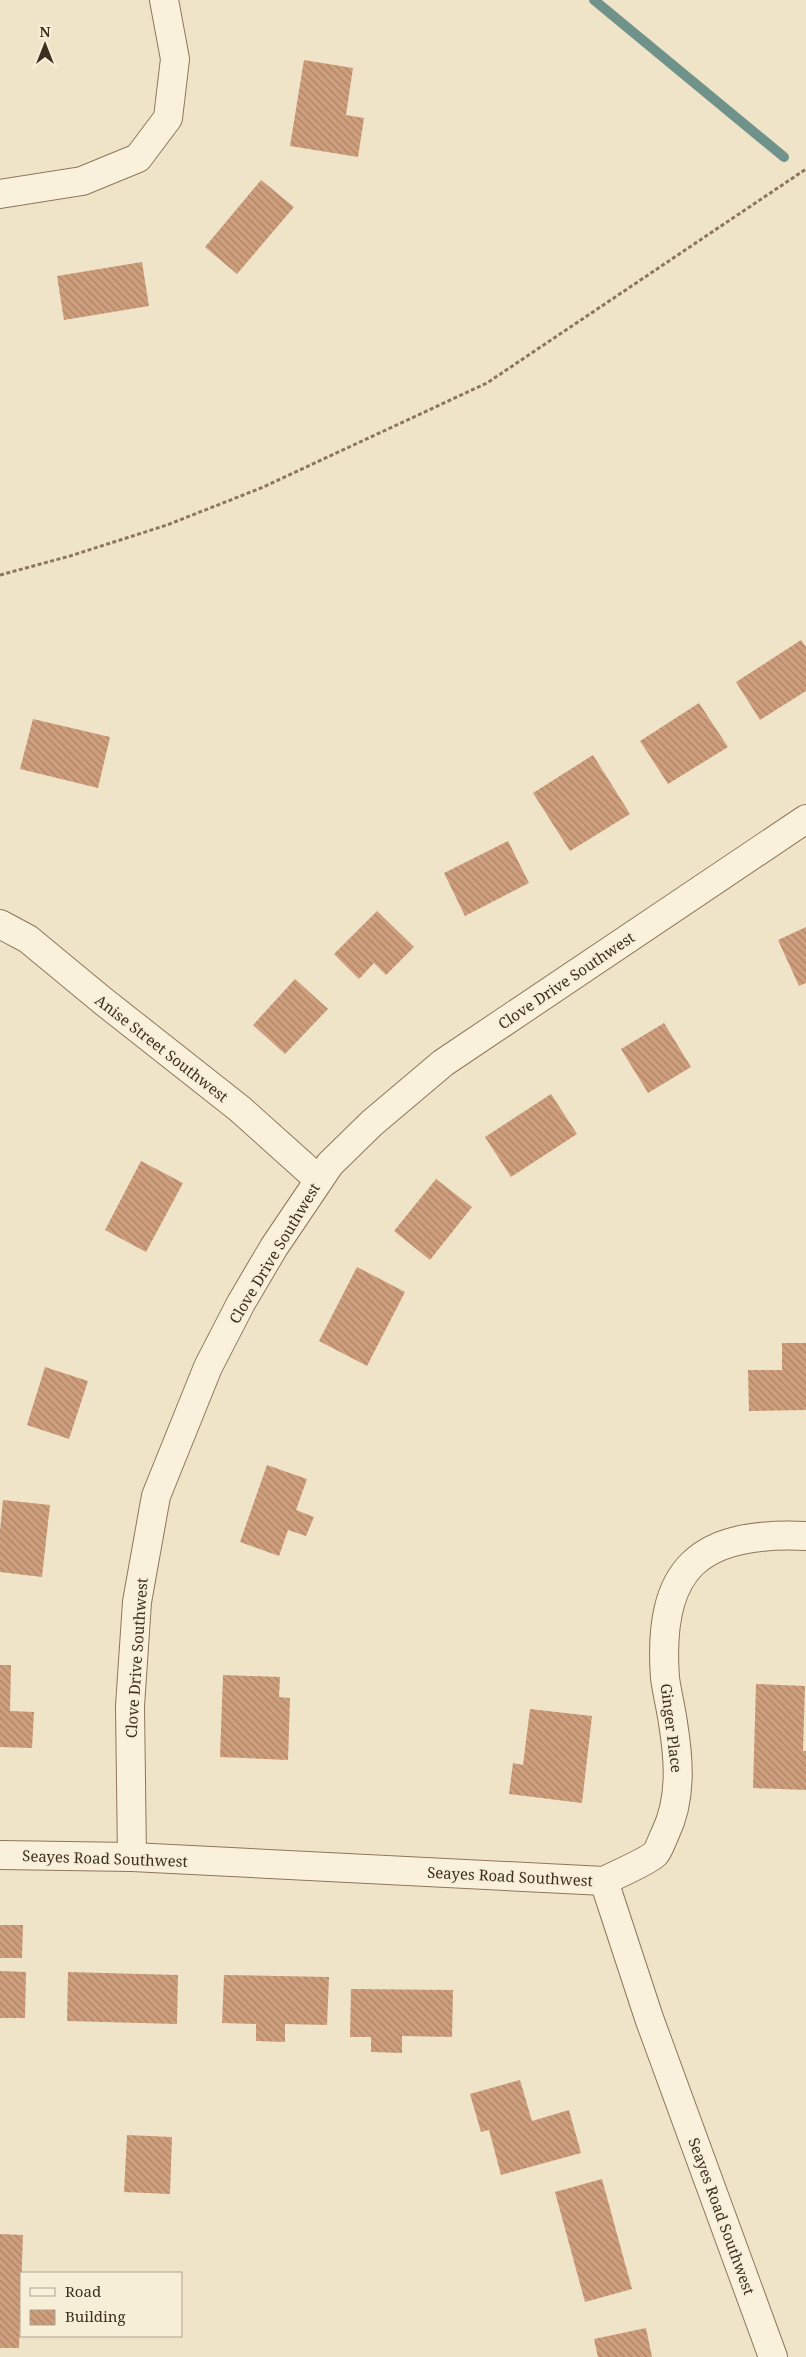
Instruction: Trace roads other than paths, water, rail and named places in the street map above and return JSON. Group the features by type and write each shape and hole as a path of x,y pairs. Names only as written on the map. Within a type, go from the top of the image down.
{"street":[{"path":"0,194 82,181 138,158 168,118 175,59 164,0"},
{"name":"Clove Drive Southwest","path":"132,1857 130,1706 137,1602 156,1496 208,1367 241,1303 274,1247 330,1164 372,1122 443,1063 806,819"},
{"name":"Anise Street Southwest","path":"0,924 28,939 240,1109 318,1180"},
{"name":"Ginger Place","path":"604,1881 655,1854 672,1820 679,1778 674,1723 666,1678 666,1630 670,1600 687,1568 710,1549 733,1540 772,1534 806,1536"},
{"name":"Seayes Road Southwest","path":"0,1855 132,1857 604,1881 649,2018 773,2357"}],"waterway":[{"path":"594,0 784,157"}]}
